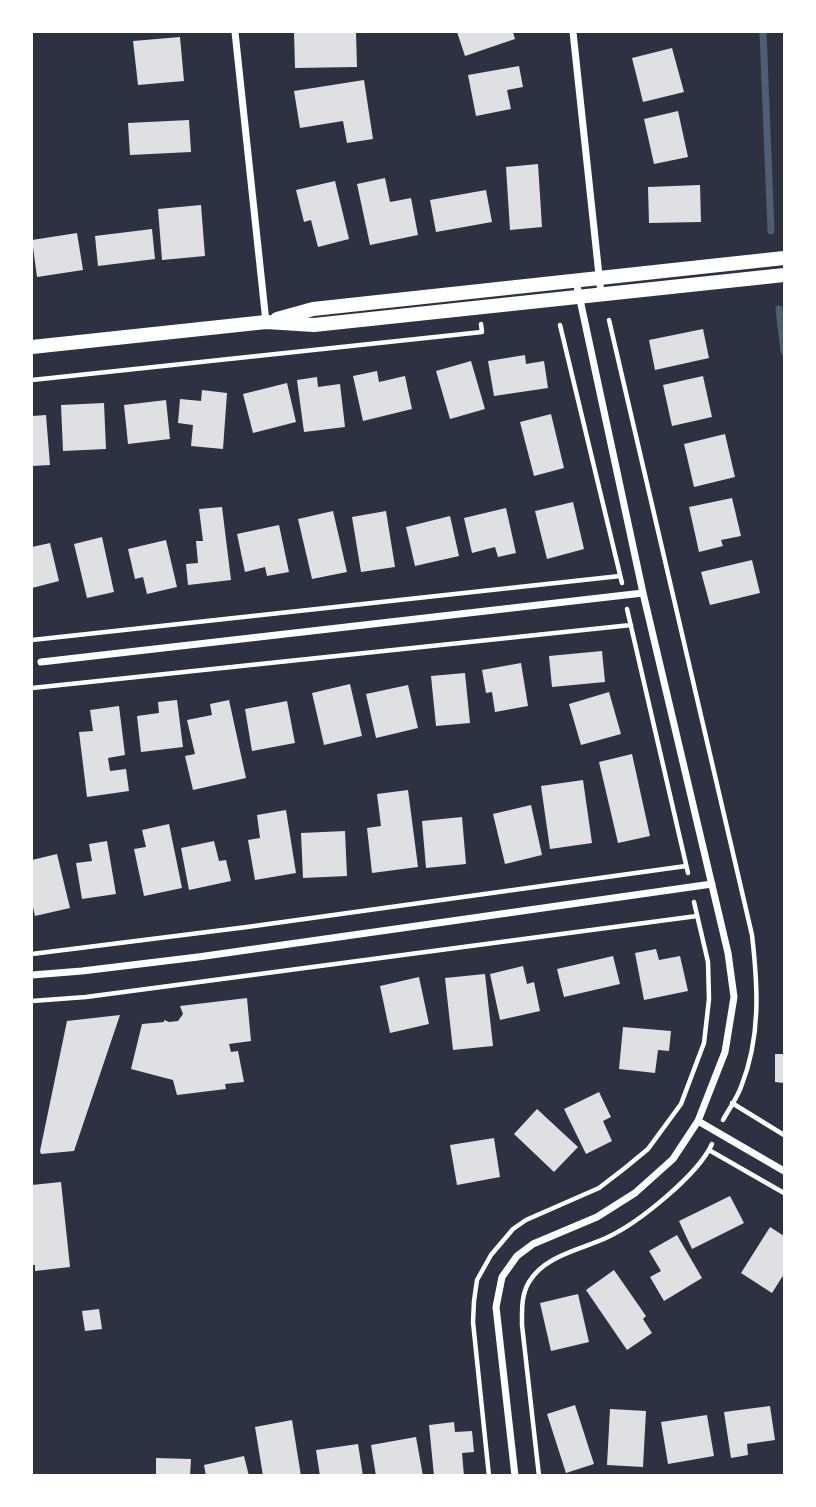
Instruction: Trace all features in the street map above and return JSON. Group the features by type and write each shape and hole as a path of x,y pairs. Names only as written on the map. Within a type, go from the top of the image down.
{"main road":[{"path":"32,347 266,322 313,309 578,289 785,258"},
{"path":"600,286 785,275"}],"street":[{"path":"235,32 266,322"},
{"path":"573,32 600,286"},
{"path":"515,1475 496,1307 502,1277 517,1255 533,1244 597,1217 635,1193 673,1159 698,1121 725,1052 734,997 728,953 643,593 578,289"},
{"path":"41,662 643,593"},
{"path":"32,975 198,957 712,884"},
{"path":"698,1121 785,1171"}],"path":[{"path":"539,1475 522,1325 522,1303 529,1283 545,1264 614,1234 660,1202 694,1170 709,1150 741,1087 756,1024 758,988 752,936 609,320"},
{"path":"489,1475 473,1321 478,1280 491,1255 513,1229 526,1220 599,1188 648,1149 681,1104 704,1043 709,999 708,962 561,325"},
{"path":"32,380 482,332"},
{"path":"32,640 620,576"},
{"path":"32,688 631,625"},
{"path":"32,954 183,936 686,866"},
{"path":"32,1001 86,997 697,916"},
{"path":"732,1103 785,1135"},
{"path":"709,1150 785,1193"}],"building":[{"path":"294,32 356,32 357,67 295,68"},
{"path":"457,32 513,32 515,39 465,56"},
{"path":"180,37 184,81 138,85 133,41"},
{"path":"672,48 684,92 643,102 632,58"},
{"path":"519,66 523,87 507,90 511,109 476,116 468,75"},
{"path":"364,80 373,139 347,143 343,121 300,128 294,91"},
{"path":"678,111 688,157 654,164 644,119"},
{"path":"189,120 191,152 130,155 128,123"},
{"path":"538,164 542,227 510,230 506,167"},
{"path":"385,178 390,202 411,198 418,235 370,245 357,184"},
{"path":"335,181 349,239 318,247 311,220 304,222 296,190"},
{"path":"700,185 701,222 649,223 648,187"},
{"path":"486,190 492,222 436,232 430,200"},
{"path":"201,205 205,256 162,260 158,209"},
{"path":"152,229 155,259 98,266 95,236"},
{"path":"77,233 83,270 37,277 32,240"},
{"path":"703,329 709,358 655,370 649,340"},
{"path":"525,355 526,364 544,361 548,388 494,396 488,361"},
{"path":"471,361 485,409 450,419 436,371"},
{"path":"377,371 379,382 405,376 412,409 363,421 353,376"},
{"path":"703,376 712,417 672,426 663,385"},
{"path":"317,377 318,387 340,384 345,427 304,432 297,380"},
{"path":"287,383 296,422 253,433 243,394"},
{"path":"202,390 227,393 223,449 191,446 193,425 178,423 180,399 201,401"},
{"path":"166,400 170,439 128,444 124,405"},
{"path":"104,403 106,449 63,451 61,405"},
{"path":"551,414 564,468 534,476 520,422"},
{"path":"46,415 50,465 32,466 32,416"},
{"path":"725,434 735,477 694,487 684,444"},
{"path":"732,498 741,536 721,540 723,546 699,552 689,507"},
{"path":"573,502 584,549 547,559 535,511"},
{"path":"222,507 231,580 188,585 186,564 198,563 196,541 203,541 199,509"},
{"path":"506,508 516,553 498,557 495,547 472,553 464,518"},
{"path":"333,511 347,572 312,579 298,519"},
{"path":"386,511 395,567 361,572 352,517"},
{"path":"450,516 459,556 415,566 406,527"},
{"path":"279,525 289,572 267,576 265,567 245,572 237,534"},
{"path":"102,537 114,592 87,598 74,544"},
{"path":"166,540 177,587 147,594 143,577 135,579 128,549"},
{"path":"50,543 59,581 32,588 32,547"},
{"path":"752,560 760,593 710,605 701,572"},
{"path":"602,651 605,682 552,687 549,656"},
{"path":"521,663 528,706 495,712 492,692 486,693 482,670"},
{"path":"465,673 470,723 436,726 431,676"},
{"path":"350,684 362,736 324,745 312,693"},
{"path":"408,685 418,728 376,738 366,694"},
{"path":"609,692 621,734 581,745 569,704"},
{"path":"177,700 183,747 141,752 137,716 159,713 158,702"},
{"path":"229,700 246,778 193,790 185,756 195,754 187,720 212,715 210,704"},
{"path":"287,701 295,743 252,751 245,709"},
{"path":"119,706 125,755 108,758 110,771 126,769 129,791 87,797 79,732 93,731 90,710"},
{"path":"632,754 650,836 618,843 599,762"},
{"path":"583,780 592,843 550,849 541,786"},
{"path":"408,790 418,867 372,873 367,828 381,826 377,794"},
{"path":"531,805 542,855 505,864 493,814"},
{"path":"286,810 296,873 255,880 248,840 260,838 257,815"},
{"path":"462,817 466,864 426,868 422,821"},
{"path":"169,824 182,888 144,896 134,849 146,847 142,830"},
{"path":"345,831 347,876 303,878 301,833"},
{"path":"107,841 116,894 82,899 76,863 92,861 89,844"},
{"path":"214,841 219,861 226,860 231,881 189,890 181,848"},
{"path":"57,854 70,908 35,916 32,903 32,860"},
{"path":"656,949 659,960 680,956 688,991 644,1000 635,953"},
{"path":"613,956 620,984 564,997 557,969"},
{"path":"523,966 527,984 534,982 540,1011 500,1020 490,974"},
{"path":"485,974 493,1046 453,1050 445,978"},
{"path":"419,977 429,1024 390,1033 380,986"},
{"path":"247,998 251,1041 229,1044 231,1052 238,1051 244,1082 225,1084 226,1089 177,1095 173,1080 131,1069 142,1024 164,1020 178,1021 183,1014 180,1006"},
{"path":"120,1015 74,1151 41,1154 67,1021"},
{"path":"623,1027 671,1031 669,1051 658,1050 655,1073 619,1069"},
{"path":"775,1054 784,1054 784,1083 775,1082"},
{"path":"599,1092 611,1117 603,1121 612,1141 586,1154 564,1109"},
{"path":"537,1109 578,1147 554,1172 514,1134"},
{"path":"494,1138 500,1177 457,1185 450,1145"},
{"path":"61,1182 70,1267 35,1271 35,1265 32,1265 32,1185"},
{"path":"730,1196 744,1223 692,1249 679,1221"},
{"path":"770,1227 784,1236 784,1274 772,1293 741,1273"},
{"path":"677,1235 702,1278 664,1301 650,1277 661,1271 649,1251"},
{"path":"614,1270 646,1316 643,1319 652,1333 627,1350 586,1290"},
{"path":"578,1294 589,1342 551,1351 540,1303"},
{"path":"99,1309 102,1329 85,1331 82,1311"},
{"path":"575,1405 594,1464 566,1473 547,1414"},
{"path":"770,1406 775,1440 747,1444 748,1455 731,1458 724,1412"},
{"path":"610,1409 646,1411 643,1467 607,1465"},
{"path":"707,1415 714,1456 668,1464 661,1422"},
{"path":"292,1420 301,1476 263,1476 255,1427"},
{"path":"454,1422 455,1432 472,1431 474,1452 462,1453 464,1476 434,1476 429,1425"},
{"path":"416,1437 423,1476 376,1476 371,1445"},
{"path":"358,1444 363,1476 320,1476 316,1450"},
{"path":"244,1456 249,1476 206,1476 204,1465"},
{"path":"156,1458 191,1459 190,1476 156,1476"}],"waterway":[{"path":"763,32 771,231"},
{"path":"779,309 784,351"}]}
